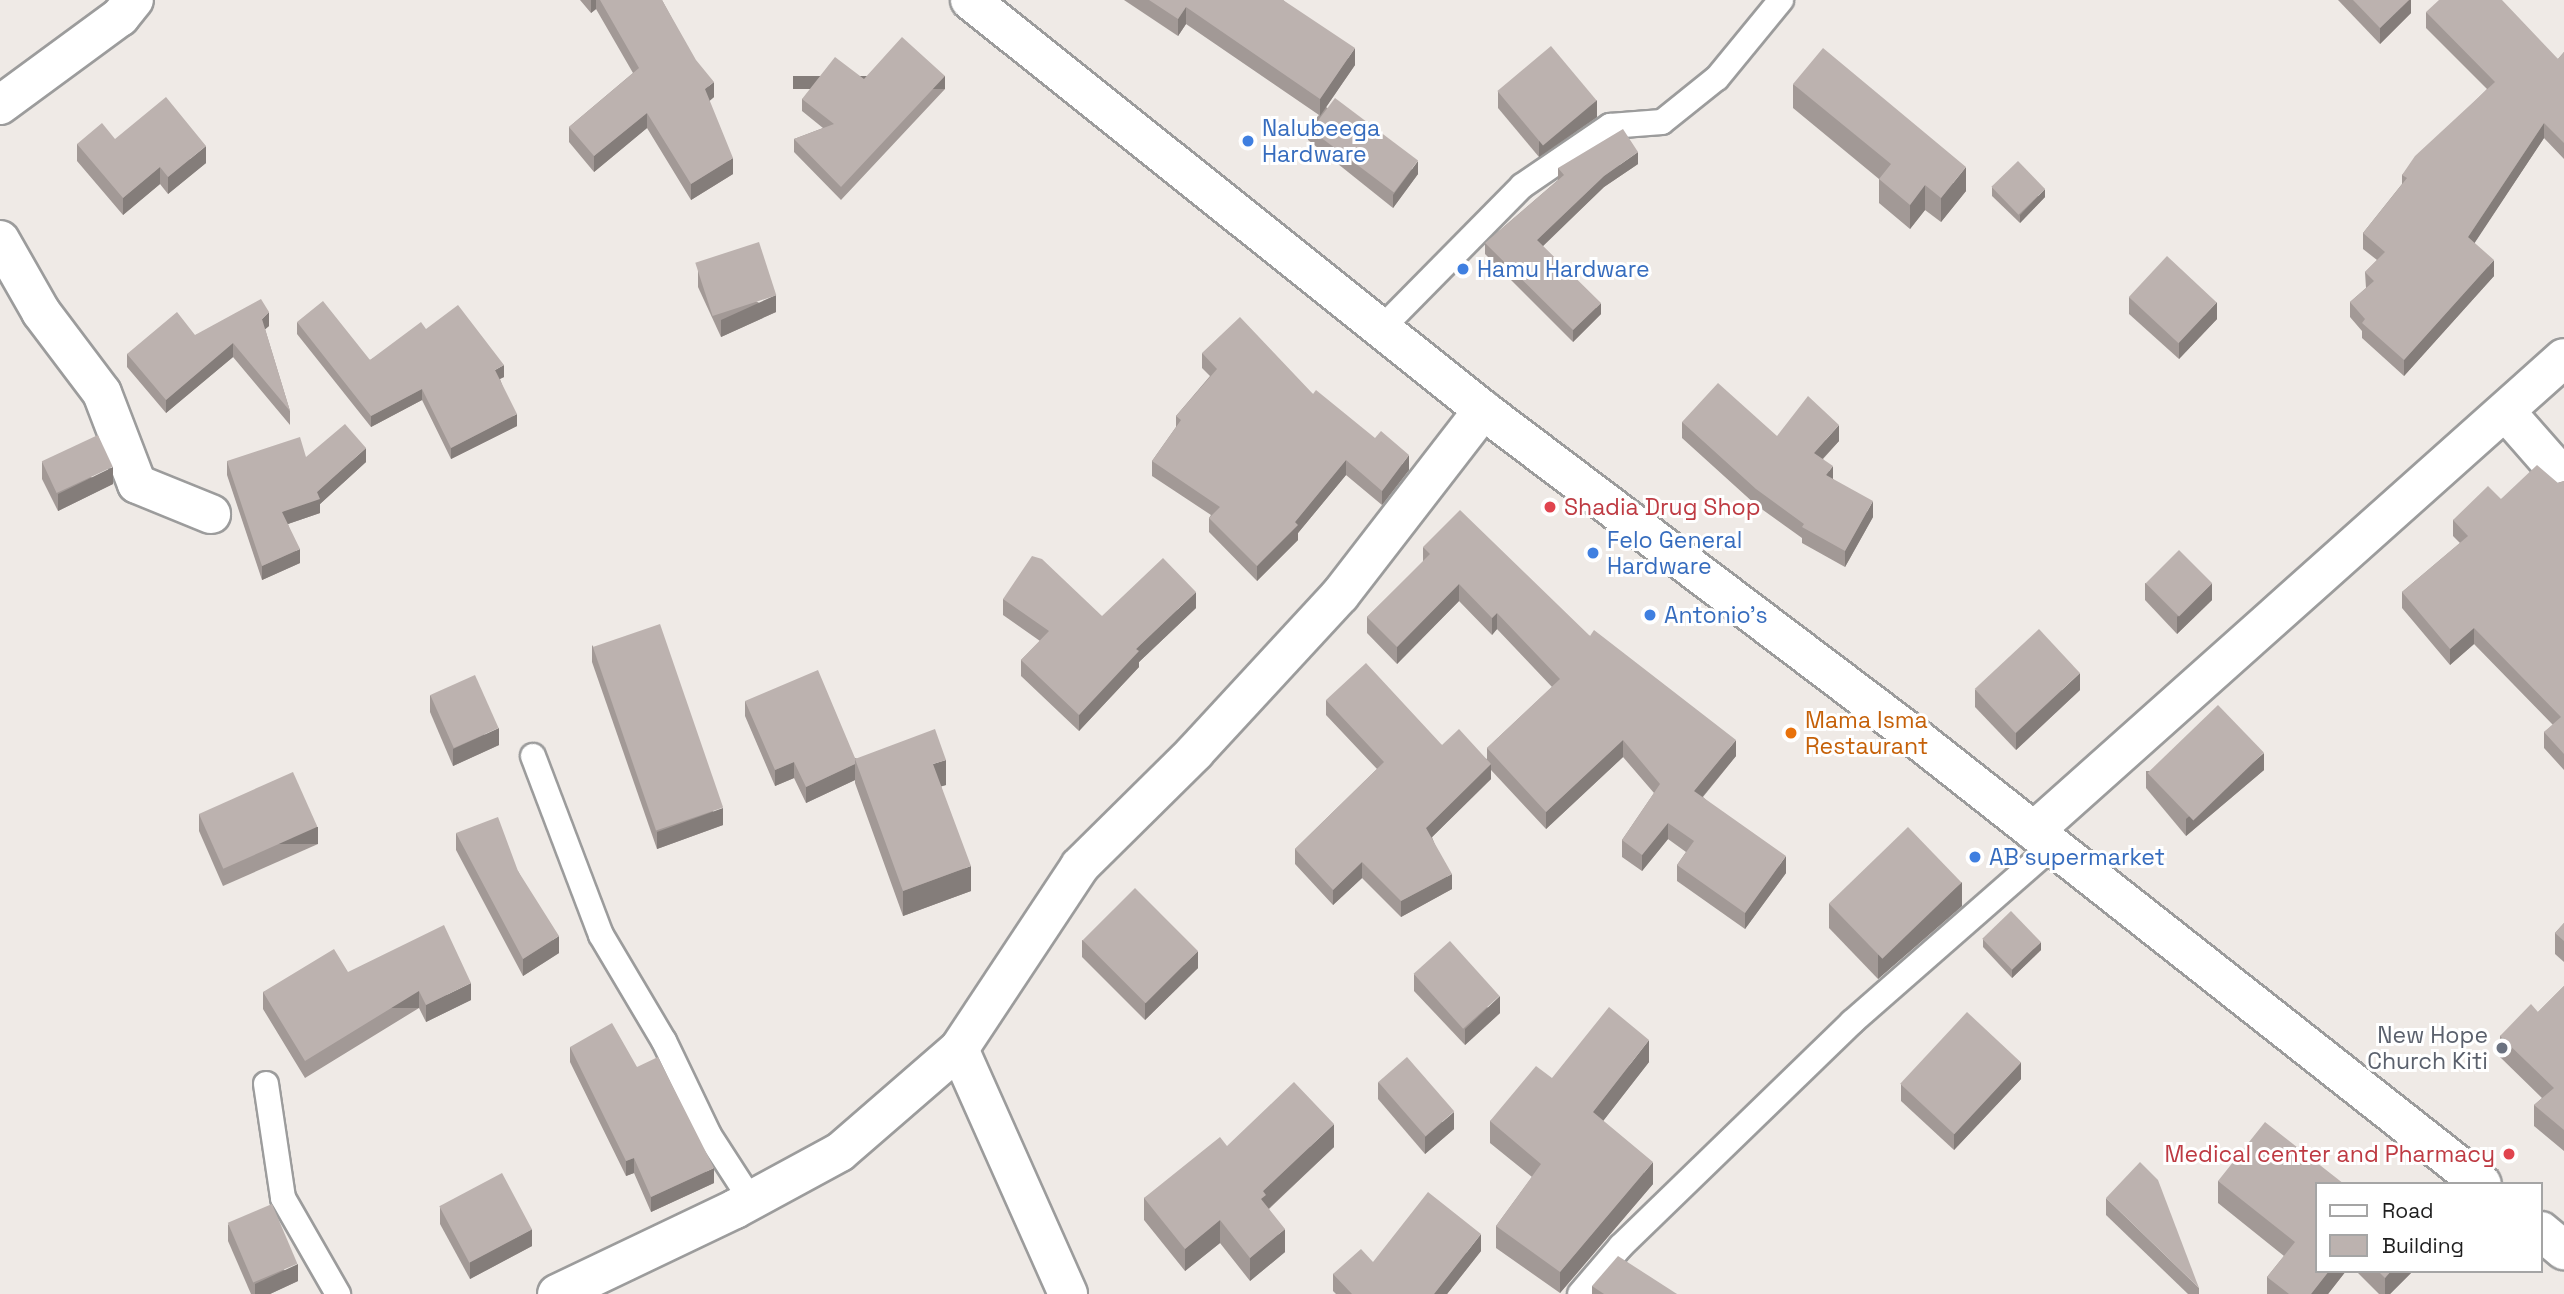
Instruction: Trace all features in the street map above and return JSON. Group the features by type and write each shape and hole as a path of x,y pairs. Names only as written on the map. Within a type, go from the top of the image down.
{"street":[{"path":"0,104 120,17 134,0"},
{"path":"970,0 1483,410 2043,838 2479,1182"},
{"path":"0,240 41,312 102,393 137,484 211,514"},
{"path":"2043,838 2564,358"},
{"path":"557,1294 840,1152 959,1049 1080,866 1195,752 1340,595 1483,410"},
{"path":"2506,412 2564,478"},
{"path":"959,1049 1068,1294"},
{"path":"2543,1233 2564,1250"}],"lane":[{"path":"1381,329 1522,186 1610,126 1662,122 1717,78 1780,0"},
{"path":"533,756 601,934 663,1041 709,1135 751,1199"},
{"path":"1580,1294 1631,1236 2043,838"},
{"path":"266,1084 283,1198 338,1294"}],"building":[{"path":"600,0 662,0 696,60 714,82 705,89 733,158 691,184 647,113 594,156 569,127 639,68"},
{"path":"1149,0 1283,0 1355,48 1320,99 1186,7 1178,19"},
{"path":"2353,0 2409,0 2380,28"},
{"path":"2439,0 2502,0 2558,59 2564,52 2564,143 2544,123 2468,237 2494,260 2404,360 2362,323 2365,319 2350,302 2374,281 2365,272 2385,252 2363,233 2407,178 2402,175 2415,156 2495,82 2426,12"},
{"path":"902,37 945,76 841,187 794,139 834,124 802,99 835,57 864,79"},
{"path":"1551,46 1597,100 1543,145 1497,91"},
{"path":"1823,48 1966,167 1941,198 1925,185 1910,205 1879,179 1891,164 1793,84"},
{"path":"166,97 206,146 168,177 160,167 123,198 77,144 102,123 115,139"},
{"path":"1335,98 1418,161 1394,193 1311,130"},
{"path":"1623,129 1638,152 1604,176 1537,240 1601,303 1573,330 1485,243 1564,175 1558,168"},
{"path":"2018,161 2045,189 2018,215 1991,187"},
{"path":"759,242 776,295 713,316 695,263"},
{"path":"2167,256 2217,302 2179,343 2129,297"},
{"path":"261,299 269,312 262,319 290,411 233,343 166,400 127,354 177,312 195,335"},
{"path":"323,301 370,360 421,322 426,329 458,305 504,365 495,370 517,414 451,448 422,389 371,416 297,322"},
{"path":"1240,317 1313,394 1316,390 1375,438 1381,431 1409,455 1382,491 1346,460 1295,522 1298,525 1257,566 1209,518 1220,507 1152,461 1181,420 1176,416 1217,369 1202,353"},
{"path":"1718,383 1777,436 1808,396 1839,425 1814,453 1833,466 1826,475 1873,501 1845,551 1802,527 1804,524 1756,489 1682,422"},
{"path":"345,424 366,448 317,492 320,499 282,512 300,549 262,566 227,461 300,437 306,457"},
{"path":"98,435 113,467 57,493 42,461"},
{"path":"2537,465 2558,483 2564,481 2564,754 2544,732 2561,717 2474,628 2450,649 2402,592 2468,536 2453,520 2488,486 2501,499"},
{"path":"1460,510 1590,636 1594,630 1736,740 1694,791 1786,856 1745,913 1677,865 1694,841 1668,823 1642,855 1622,840 1660,784 1623,740 1546,812 1487,748 1560,679 1497,613 1492,618 1459,584 1397,647 1367,617 1430,554 1423,547"},
{"path":"2179,550 2212,583 2179,616 2146,583"},
{"path":"1032,556 1042,559 1102,616 1163,558 1196,592 1136,649 1139,651 1079,715 1021,660 1049,631 1003,599"},
{"path":"660,624 723,807 656,831 593,647"},
{"path":"2039,629 2080,673 2016,733 1975,689"},
{"path":"1366,663 1442,745 1459,729 1491,764 1426,828 1452,874 1401,901 1362,862 1333,890 1295,849 1384,762 1326,700"},
{"path":"818,670 855,758 855,764 806,787 794,762 775,770 745,701"},
{"path":"475,675 499,728 454,748 430,695"},
{"path":"2218,705 2264,752 2193,821 2148,773"},
{"path":"935,729 946,760 933,764 971,866 903,891 855,759"},
{"path":"293,772 317,827 223,869 199,814"},
{"path":"498,817 518,871 559,936 523,959 456,833"},
{"path":"1908,827 1961,882 1882,959 1829,903"},
{"path":"1135,888 1198,951 1146,1003 1083,940"},
{"path":"2011,911 2041,942 2012,970 1982,939"},
{"path":"2564,923 2564,941 2555,933"},
{"path":"444,925 471,983 426,1005 419,991 305,1061 263,992 334,949 348,972"},
{"path":"1450,941 1500,996 1463,1029 1414,974"},
{"path":"2564,986 2564,1130 2534,1105 2554,1088 2500,1036 2531,1004 2538,1012"},
{"path":"1609,1007 1649,1040 1593,1112 1653,1162 1560,1272 1496,1226 1541,1164 1490,1121 1536,1066 1552,1078"},
{"path":"1967,1012 2021,1062 1954,1134 1900,1084"},
{"path":"612,1023 637,1067 658,1057 714,1168 651,1197 634,1158 626,1161 570,1047"},
{"path":"1407,1057 1454,1111 1426,1136 1378,1082"},
{"path":"1294,1082 1334,1124 1263,1191 1266,1195 1261,1199 1285,1229 1250,1258 1220,1220 1185,1249 1144,1198 1220,1137 1227,1146"},
{"path":"2265,1122 2341,1182 2316,1182 2316,1273 2327,1273 2311,1294 2289,1294 2267,1277 2295,1242 2218,1181"},
{"path":"2140,1162 2158,1180 2199,1288 2106,1198"},
{"path":"502,1173 532,1230 469,1263 439,1206"},
{"path":"1428,1192 1481,1234 1434,1294 1352,1294 1333,1274 1361,1249 1373,1262"},
{"path":"272,1204 297,1264 253,1283 228,1223"},
{"path":"1618,1256 1677,1294 1604,1294 1592,1286"}],"place":[{"name":"Nalubeega Hardware","path":"1248,141"},
{"name":"Hamu Hardware","path":"1463,269"},
{"name":"Shadia Drug Shop","path":"1550,507"},
{"name":"Felo General Hardware","path":"1593,553"},
{"name":"Antonio's","path":"1650,615"},
{"name":"Mama Isma Restaurant","path":"1791,733"},
{"name":"AB supermarket","path":"1975,857"},
{"name":"New Hope Church Kiti","path":"2502,1048"},
{"name":"Medical center and Pharmacy","path":"2509,1154"}]}
